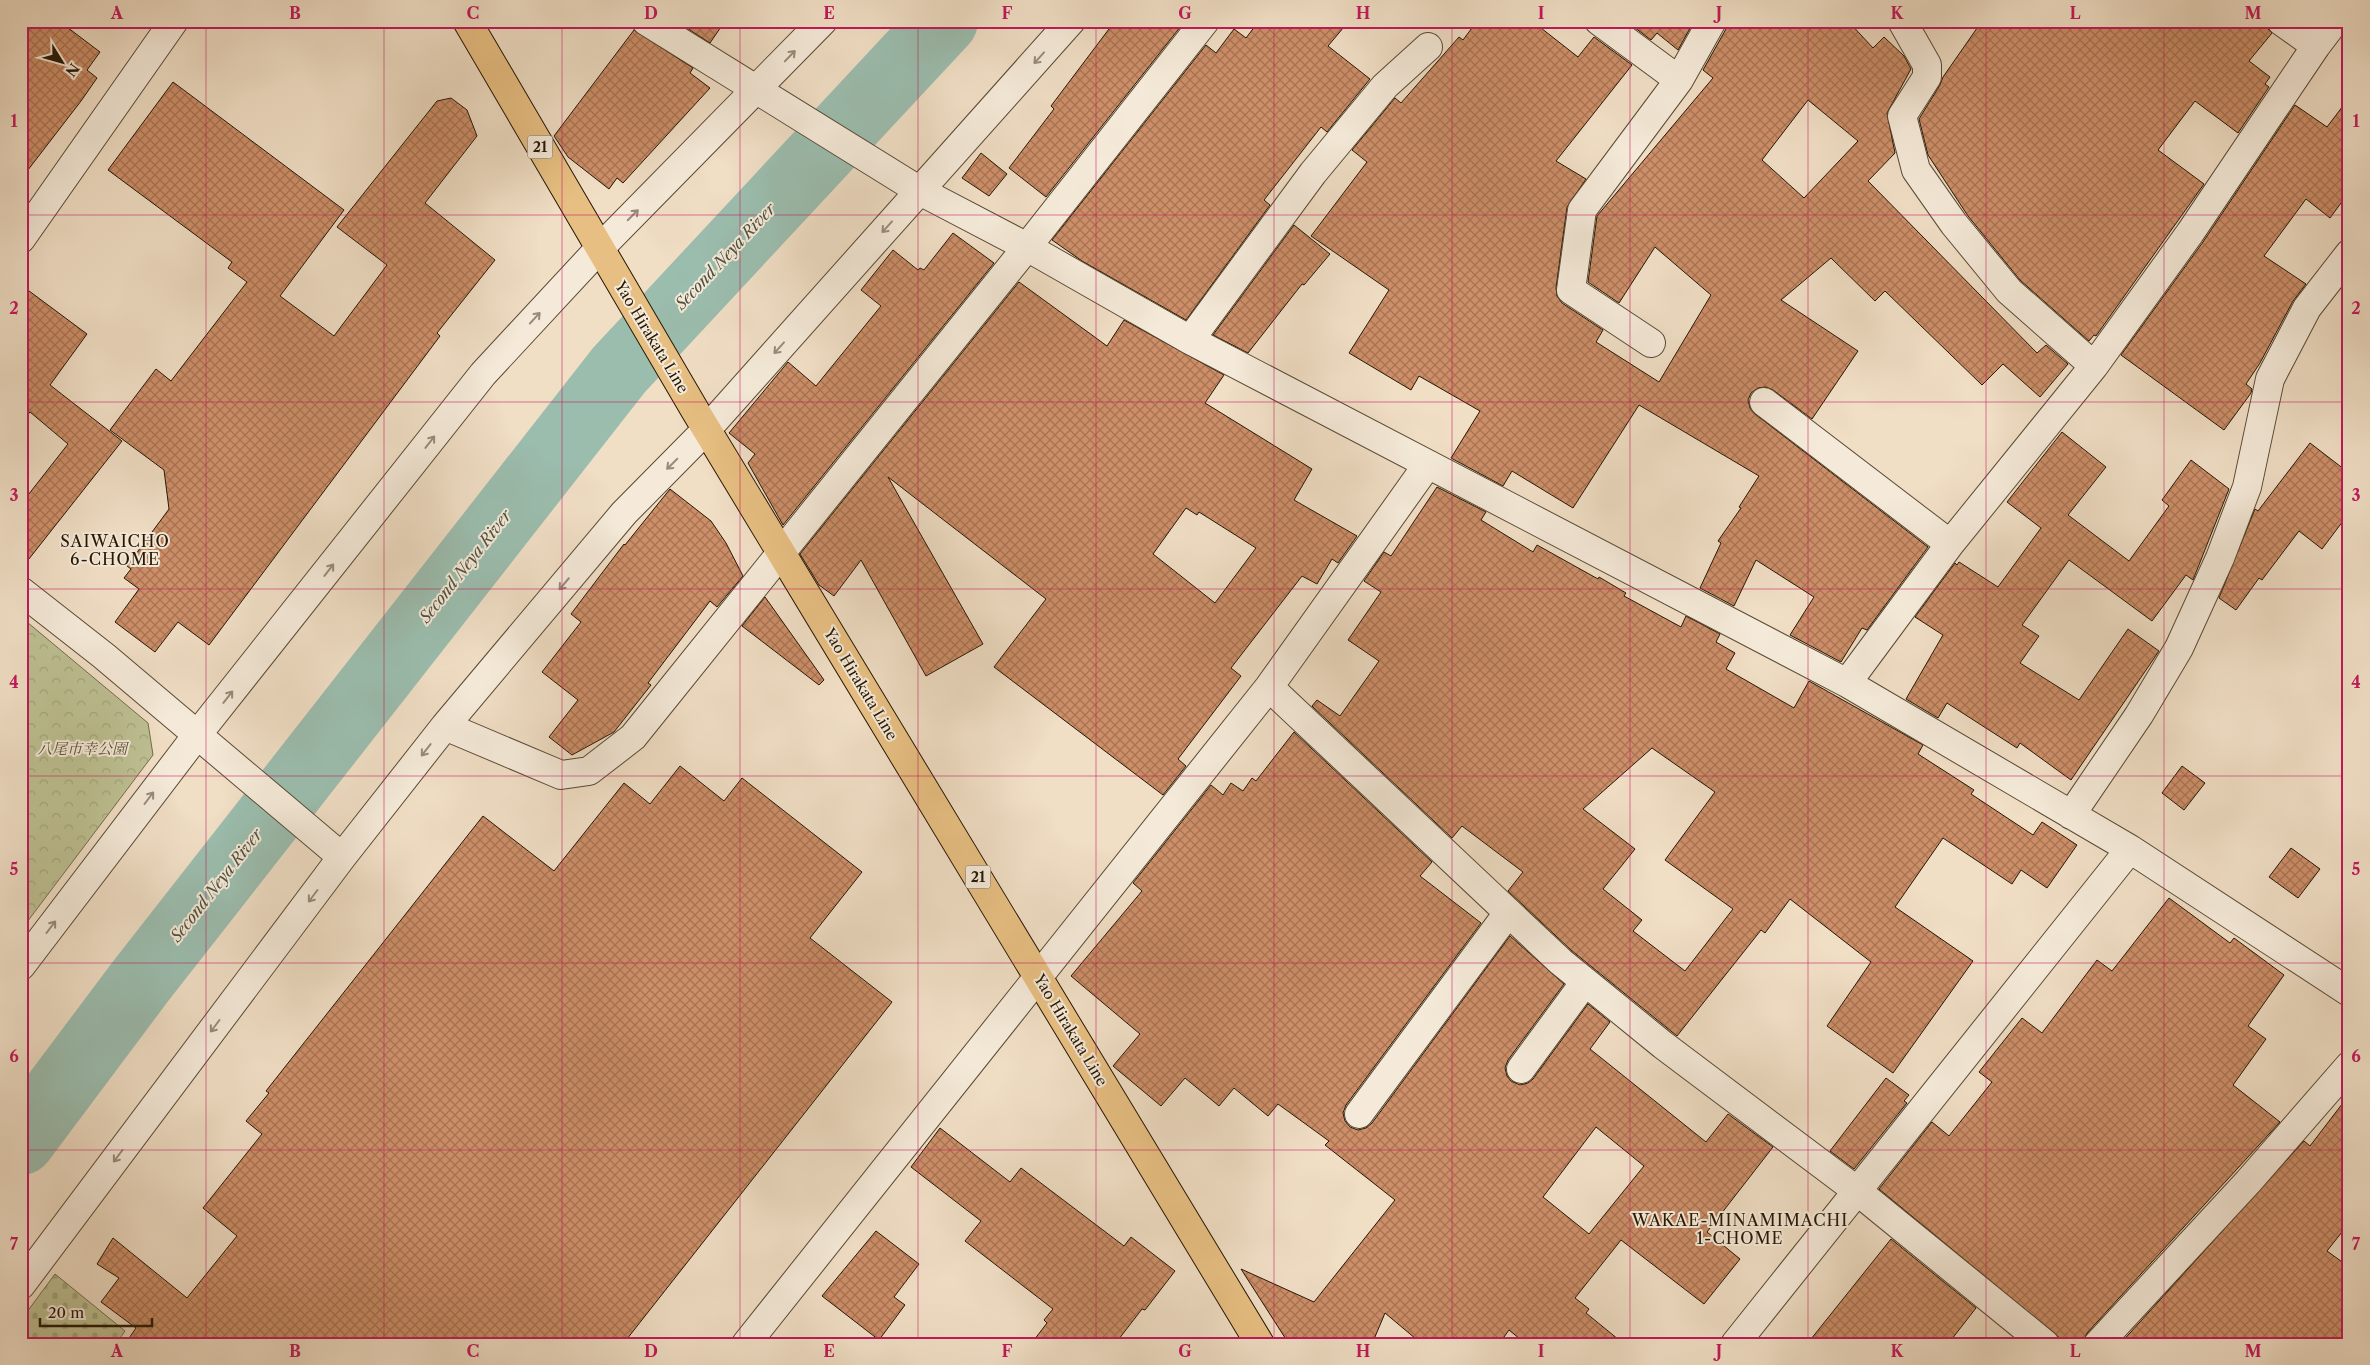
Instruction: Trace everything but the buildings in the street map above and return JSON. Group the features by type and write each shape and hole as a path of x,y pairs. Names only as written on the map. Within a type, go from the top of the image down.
{"main road":[{"name":"Yao Hirakata Line","path":"467,21 599,249 781,553 1260,1344"}],"street":[{"path":"21,239 174,21"},
{"path":"646,21 920,191 1027,247 1190,340 1847,683 2130,849 2341,987 2349,1010"},
{"path":"21,966 197,735 483,374 599,249 823,21"},
{"path":"21,1285 342,857 445,726 702,420 920,191 1071,21"},
{"path":"445,726 561,775 589,771 633,736 1027,247 1205,21"},
{"path":"1599,21 1679,80"},
{"path":"1651,343 1571,290 1582,210 1679,80 1712,21"},
{"path":"1902,21 1927,65 1927,77 1902,116 1916,170 1954,224 2009,291 2094,366"},
{"path":"2280,21 2316,46"},
{"path":"1847,683 1950,544 2094,366 2190,233 2316,46 2335,21"},
{"path":"1190,340 1313,173 1385,86 1428,47"},
{"path":"2071,815 2139,715 2179,648 2220,558 2246,487 2270,379 2307,308 2349,254"},
{"path":"1764,402 1950,544"},
{"path":"746,1344 1269,687 1428,464"},
{"path":"21,591 342,857"},
{"path":"1269,687 1508,913 1585,982 1671,1050 1856,1190 2045,1344"},
{"path":"1735,1344 2130,849"},
{"path":"1360,1114 1508,913"},
{"path":"1521,1070 1585,982"},
{"path":"2098,1344 2248,1182 2349,1066"}],"green space":[{"name":"八尾市幸公園","path":"21,617 148,723 153,755 21,930"},
{"path":"55,1274 125,1331 116,1344 21,1344 21,1320"}],"waterway":[{"name":"Second Neya River","path":"21,1141 140,982 619,370 944,21"}],"district":[{"name":"SAIWAICHO 6-CHOME","path":"115,550"},
{"name":"WAKAE-MINAMIMACHI 1-CHOME","path":"1740,1229"}]}
